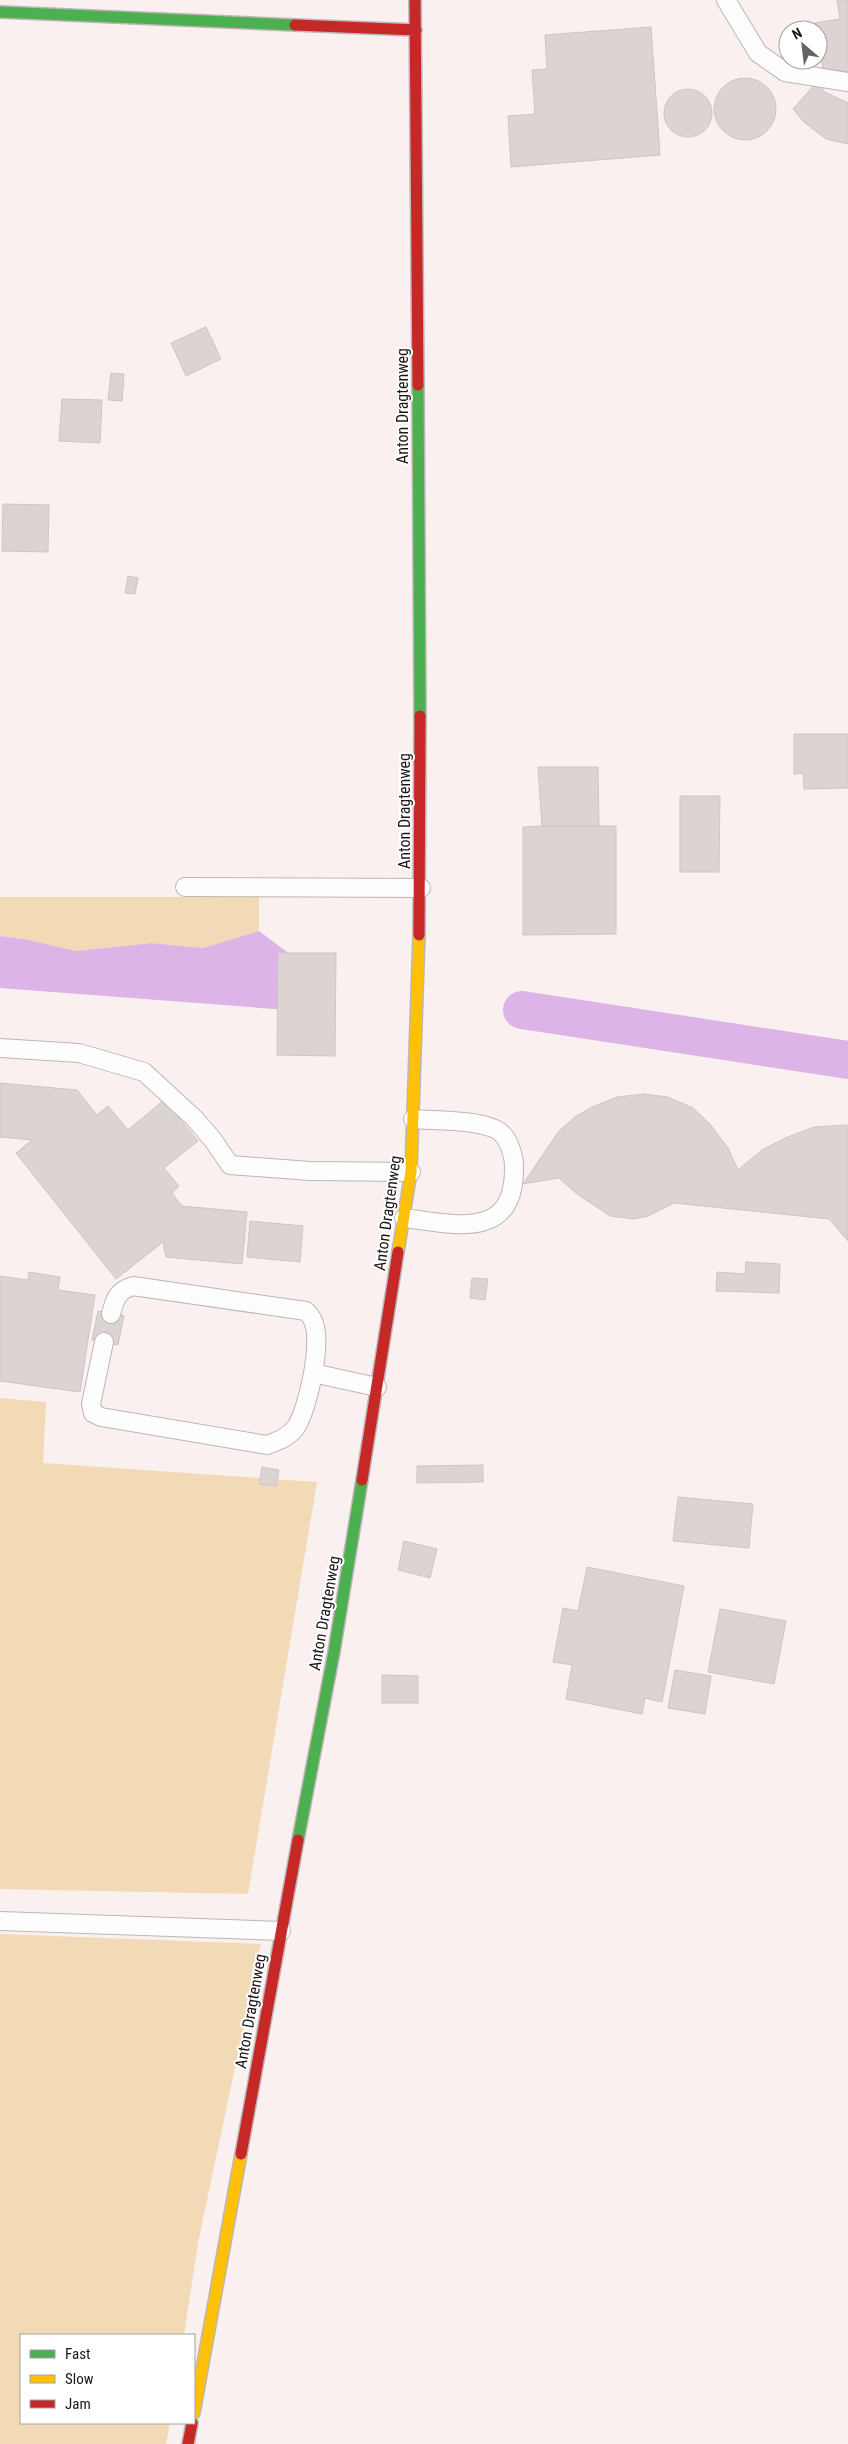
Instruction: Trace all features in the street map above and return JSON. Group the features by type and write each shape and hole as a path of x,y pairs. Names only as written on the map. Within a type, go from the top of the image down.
{"main road":[{"name":"Anton Dragtenweg","path":"195,2407 281,1931 334,1652 411,1172 421,888 416,0"},
{"path":"0,12 416,30"},
{"path":"188,2444 192,2424"}],"lane":[{"path":"726,0 758,53 785,72 848,82"},
{"path":"186,887 421,888"},
{"path":"0,1048 79,1053 144,1072 194,1118 213,1140 230,1165 310,1171 411,1172"},
{"path":"404,1218 454,1224 490,1221 501,1213 510,1201 514,1187 514,1165 509,1146 500,1132 484,1126 413,1119"},
{"path":"104,1342 91,1404 93,1413 101,1417 266,1444 283,1439 296,1427 309,1395 313,1373 316,1333 314,1321 306,1311 133,1286 122,1289 115,1297 111,1314"},
{"path":"313,1373 377,1387"},
{"path":"0,1921 281,1931"}],"shaded area":[{"path":"0,897 259,897 259,931 203,948 151,943 76,951 24,939 0,936"},
{"path":"259,931 287,952 287,1010 0,988 0,936 24,939 76,951 151,943 203,948"},
{"path":"0,1398 46,1402 43,1463 317,1482 248,1894 0,1889"},
{"path":"0,1934 261,1944 198,2243 184,2334 20,2334 20,2424 170,2424 166,2444 0,2444"}],"building":[{"path":"837,0 848,0 848,72 824,75 823,70 828,70 828,21 840,19"},
{"path":"651,27 660,155 511,167 508,116 535,114 532,70 547,69 545,35"},
{"path":"745,78 757,81 767,87 773,97 776,109 773,121 767,131 757,137 745,140 733,137 723,131 717,121 714,109 717,97 723,87 733,81"},
{"path":"816,83 825,92 848,103 848,144 826,139 804,122 793,109"},
{"path":"683,89 693,89 705,96 712,108 712,118 705,130 693,137 683,137 675,133 668,126 664,118 664,108 668,100 675,93"},
{"path":"206,327 221,359 186,376 171,343"},
{"path":"111,373 124,374 122,401 108,400"},
{"path":"62,399 102,400 100,443 59,441"},
{"path":"3,504 49,505 48,552 2,551"},
{"path":"128,576 138,578 135,594 125,593"},
{"path":"794,734 848,734 848,788 804,789 803,773 794,774"},
{"path":"538,767 598,767 599,826 542,826"},
{"path":"680,796 720,796 719,872 680,872"},
{"path":"616,826 616,934 523,935 523,827"},
{"path":"278,953 336,953 335,1056 277,1055"},
{"path":"0,1083 77,1090 97,1115 108,1106 128,1130 164,1100 198,1141 164,1168 179,1186 172,1193 182,1206 247,1212 242,1264 166,1257 163,1242 116,1279 16,1153 32,1140 0,1137"},
{"path":"644,1094 668,1097 693,1108 710,1124 728,1148 738,1170 762,1150 785,1138 814,1127 848,1125 848,1241 829,1219 674,1203 648,1216 634,1219 610,1216 577,1194 559,1178 523,1184 559,1131 575,1117 592,1107 617,1097"},
{"path":"250,1221 303,1226 300,1262 247,1257"},
{"path":"746,1262 780,1264 779,1293 716,1291 717,1272 745,1274"},
{"path":"29,1272 60,1277 58,1290 95,1295 80,1392 0,1381 0,1276 28,1280"},
{"path":"472,1278 488,1279 485,1300 470,1298"},
{"path":"98,1311 124,1316 118,1345 92,1340"},
{"path":"483,1465 483,1482 417,1483 417,1466"},
{"path":"262,1467 279,1470 276,1486 259,1484"},
{"path":"678,1497 753,1504 749,1548 673,1541"},
{"path":"404,1541 437,1549 430,1578 398,1570"},
{"path":"587,1567 684,1586 662,1702 645,1698 642,1714 566,1699 572,1665 553,1662 563,1608 578,1611"},
{"path":"720,1609 786,1621 774,1684 708,1672"},
{"path":"675,1670 711,1676 705,1714 668,1708"},
{"path":"382,1675 418,1676 418,1703 382,1703"}],"waterway":[{"path":"522,1010 848,1060"}],"traffic: fast":[{"path":"0,12 295,25"},
{"path":"418,385 420,716"},
{"path":"298,1840 334,1652 362,1480"}],"traffic: slow":[{"path":"398,1252 411,1172 419,935"},
{"path":"195,2407 241,2154"}],"traffic: jam":[{"path":"415,0 418,385"},
{"path":"295,25 416,30"},
{"path":"419,935 420,716"},
{"path":"362,1480 398,1252"},
{"path":"241,2154 298,1840"},
{"path":"188,2444 192,2424"}]}
